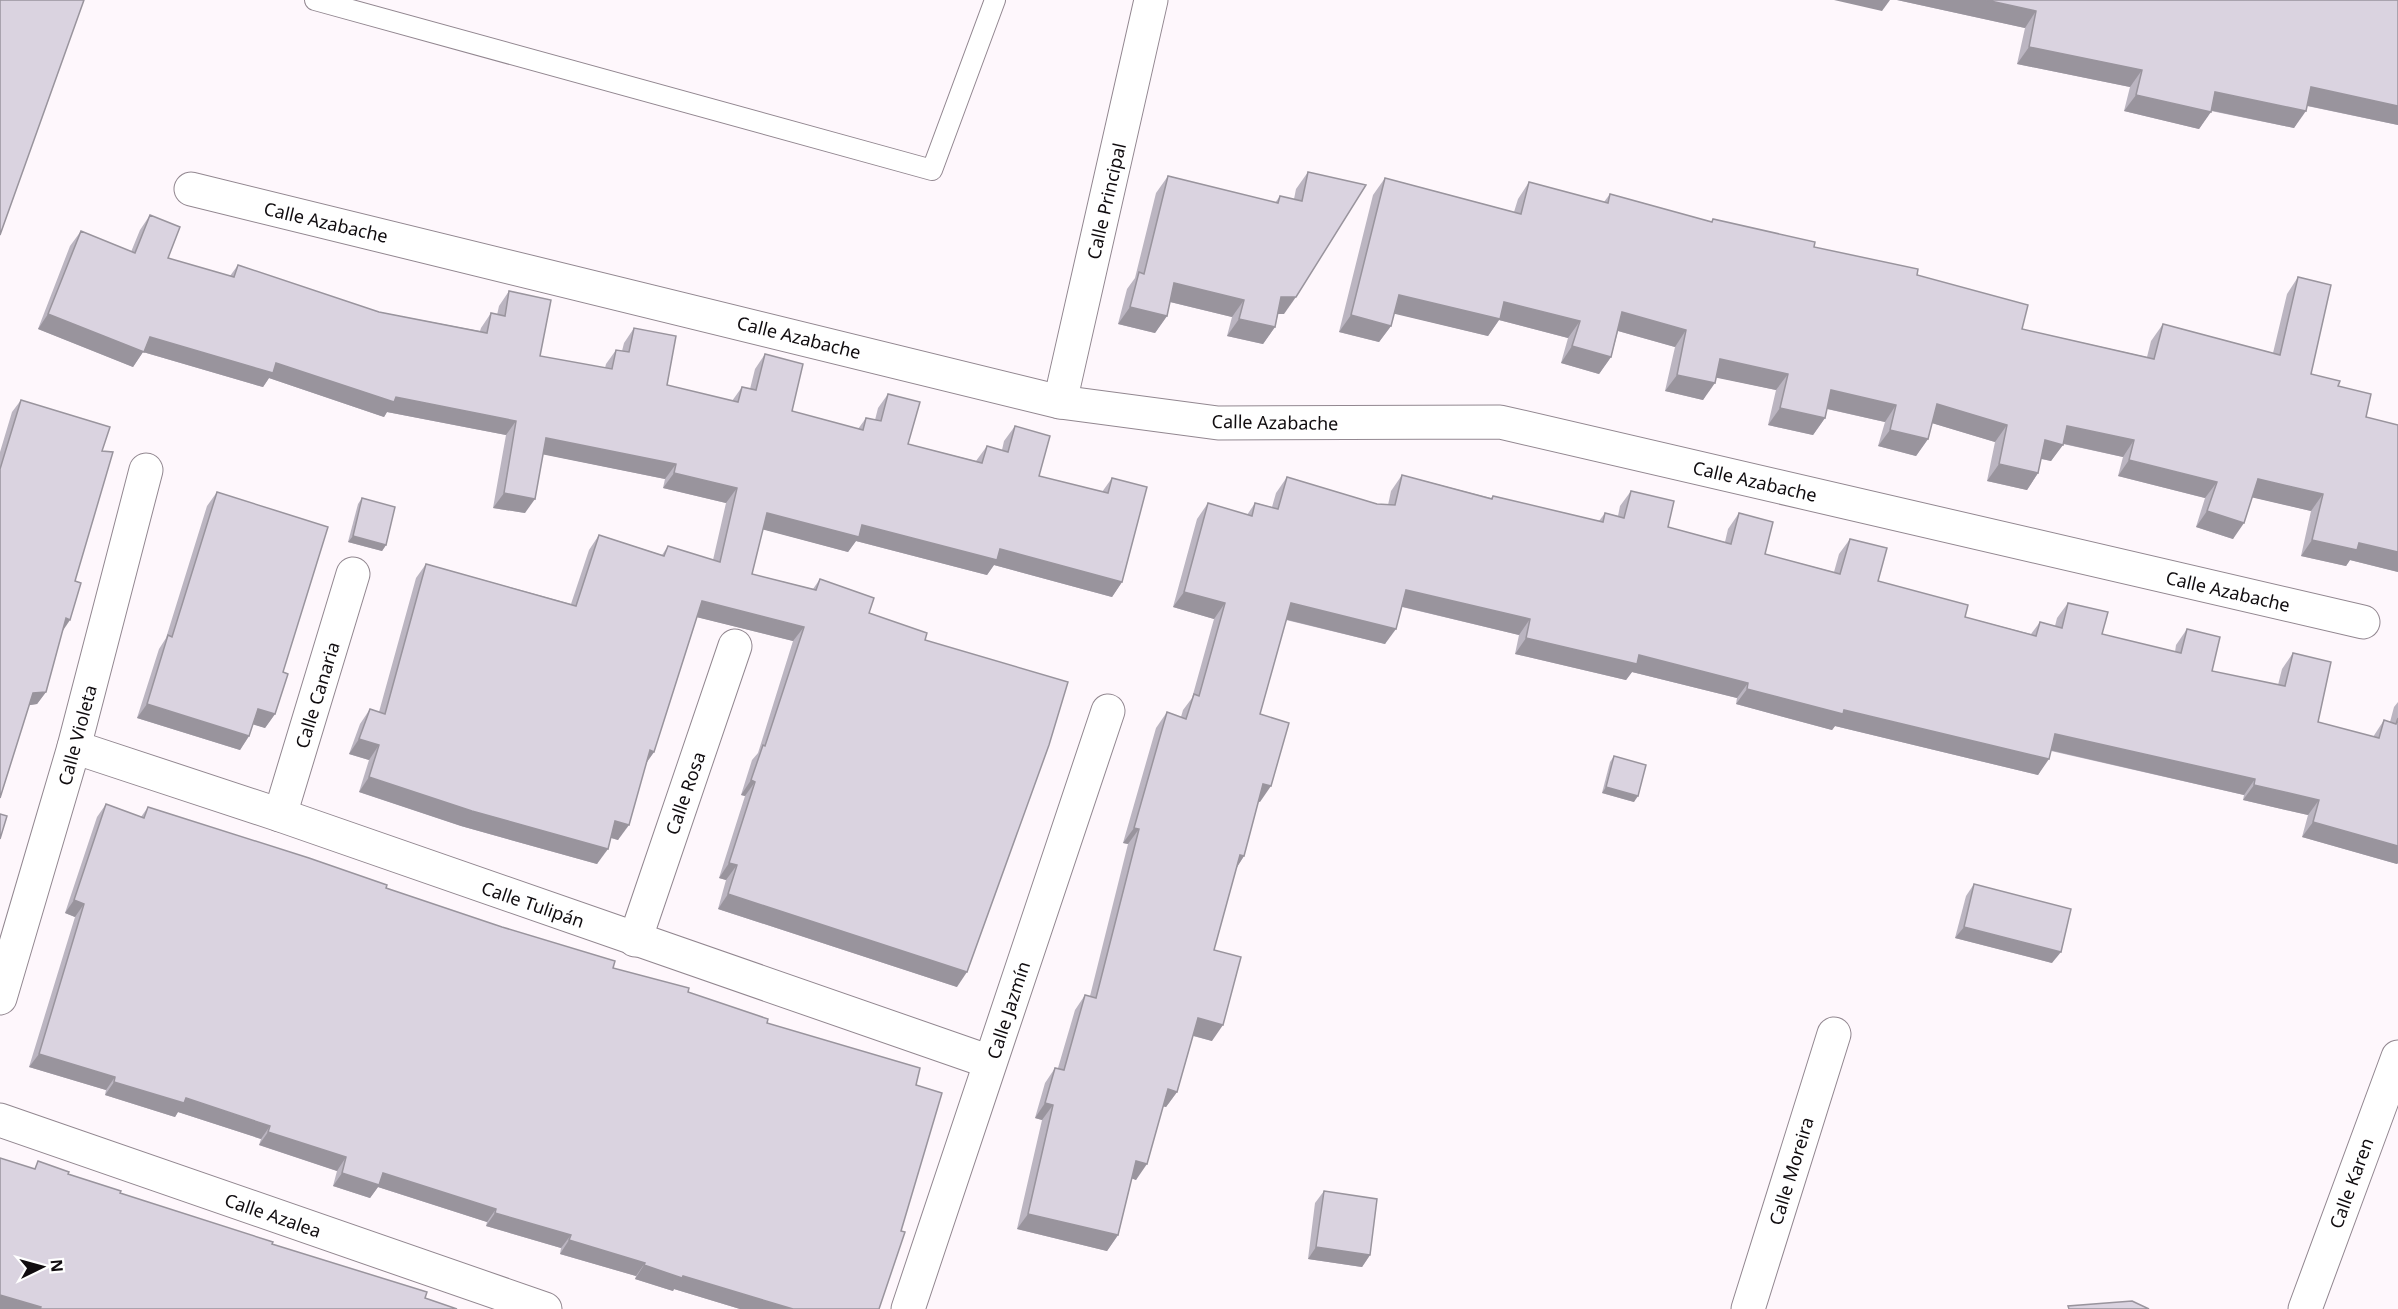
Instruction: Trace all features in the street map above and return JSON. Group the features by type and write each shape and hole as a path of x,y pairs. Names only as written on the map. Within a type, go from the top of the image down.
{"street":[{"name":"Calle Principal","path":"1060,402 1151,0"},
{"name":"Calle Azabache","path":"191,189 1060,402 1218,423 1500,422 2364,622"},
{"name":"Calle Violeta","path":"0,998 74,747 146,470"},
{"name":"Calle Canaria","path":"280,815 353,574"},
{"name":"Calle Rosa","path":"635,940 735,646"},
{"name":"Calle Jazmín","path":"908,1309 1107,711"},
{"name":"Calle Tulipán","path":"74,747 280,815 990,1062"},
{"name":"Calle Moreira","path":"1748,1309 1834,1034"},
{"name":"Calle Karen","path":"2305,1309 2398,1057"},
{"name":"Calle Azalea","path":"0,1120 545,1309"}],"lane":[{"path":"315,0 932,170 995,0"}],"building":[{"path":"0,0 84,0 0,235"},
{"path":"1986,0 2398,0 2398,106 2311,87 2306,111 2215,92 2211,112 2136,95 2142,70 2029,47 2036,11"},
{"path":"1308,172 1366,185 1296,297 1281,297 1275,327 1239,319 1244,300 1174,283 1167,316 1130,307 1139,272 1144,274 1168,176 1278,203 1280,196 1302,201"},
{"path":"1385,178 1521,214 1529,182 1608,203 1610,194 1712,222 1713,219 1815,242 1814,247 1918,269 1917,275 2028,305 2022,329 2154,359 2163,324 2280,355 2298,277 2331,285 2311,374 2340,381 2338,386 2371,394 2366,417 2398,425 2398,552 2359,543 2357,550 2312,540 2323,494 2258,479 2244,523 2207,511 2217,482 2129,460 2134,440 2067,426 2063,445 2045,440 2038,473 1999,464 2007,425 1937,404 1928,439 1890,430 1896,405 1831,390 1825,418 1780,408 1788,374 1720,359 1715,383 1677,375 1686,330 1622,312 1611,357 1572,346 1580,321 1504,302 1500,319 1399,295 1391,326 1351,315"},
{"path":"150,215 180,227 168,258 234,277 238,265 379,312 487,333 491,313 505,316 509,291 551,300 540,356 612,369 616,350 629,352 634,328 676,336 667,385 738,402 742,387 756,390 765,354 803,364 792,411 863,430 866,418 881,421 888,394 920,402 908,444 982,463 987,446 1008,452 1015,426 1050,436 1039,476 1108,493 1112,478 1147,487 1122,582 1000,549 997,560 862,525 859,537 767,513 752,574 816,590 820,579 874,598 869,613 927,633 925,640 1068,682 1049,745 967,972 728,894 737,865 729,863 755,782 751,780 763,745 765,746 804,627 702,601 654,752 650,750 629,825 615,821 608,849 472,811 369,777 379,745 359,739 370,709 385,714 426,564 576,606 599,535 664,556 668,546 720,562 737,488 674,473 676,464 546,438 535,499 504,493 516,421 396,397 394,402 276,363 273,373 150,337 144,352 48,314 81,231 135,253"},
{"path":"21,400 110,427 102,451 113,452 75,581 81,583 70,620 66,618 46,692 33,693 0,798 0,469"},
{"path":"1402,475 1492,499 1493,496 1603,522 1605,513 1624,518 1631,491 1674,501 1668,527 1731,544 1739,513 1773,522 1765,554 1840,574 1850,539 1887,548 1878,581 1968,605 1965,617 2036,636 2040,622 2062,628 2068,603 2108,612 2102,634 2181,653 2187,629 2220,637 2212,671 2285,686 2293,653 2331,662 2318,722 2379,738 2384,720 2396,724 2398,718 2398,846 2313,822 2319,800 2254,785 2255,779 2055,734 2049,759 1844,710 1843,714 1747,689 1748,683 1639,655 1637,664 1526,638 1530,619 1406,590 1396,629 1291,603 1260,714 1289,723 1271,786 1263,784 1244,856 1240,855 1214,950 1241,957 1223,1025 1198,1018 1177,1092 1168,1089 1147,1164 1136,1161 1118,1235 1028,1214 1053,1105 1045,1103 1055,1068 1064,1070 1085,995 1096,998 1139,829 1134,828 1167,712 1186,719 1194,694 1199,696 1225,603 1184,592 1208,503 1252,516 1255,503 1278,509 1287,477 1377,504 1395,505"},
{"path":"217,492 328,527 283,672 288,674 275,714 258,709 249,736 147,704 168,635 172,637"},
{"path":"362,498 395,507 386,545 353,536"},
{"path":"1614,756 1646,765 1638,796 1606,787"},
{"path":"106,804 144,818 148,807 309,858 387,885 386,888 502,927 615,961 613,968 689,988 688,992 768,1019 767,1023 920,1068 916,1085 942,1093 901,1231 905,1232 879,1309 793,1309 683,1276 682,1278 644,1265 645,1263 569,1240 571,1235 495,1213 496,1209 383,1173 379,1185 342,1173 346,1157 268,1132 270,1126 186,1098 184,1103 114,1082 115,1077 39,1054 84,904 74,900"},
{"path":"0,814 7,816 0,839"},
{"path":"1974,884 2071,909 2061,952 1964,927"},
{"path":"0,1158 35,1169 38,1161 69,1172 68,1174 121,1191 120,1193 273,1242 272,1244 427,1292 425,1298 457,1309 40,1309 41,1307 0,1295"},
{"path":"1324,1191 1377,1199 1370,1255 1316,1247"},
{"path":"2132,1301 2149,1309 2069,1309 2068,1306"}]}
